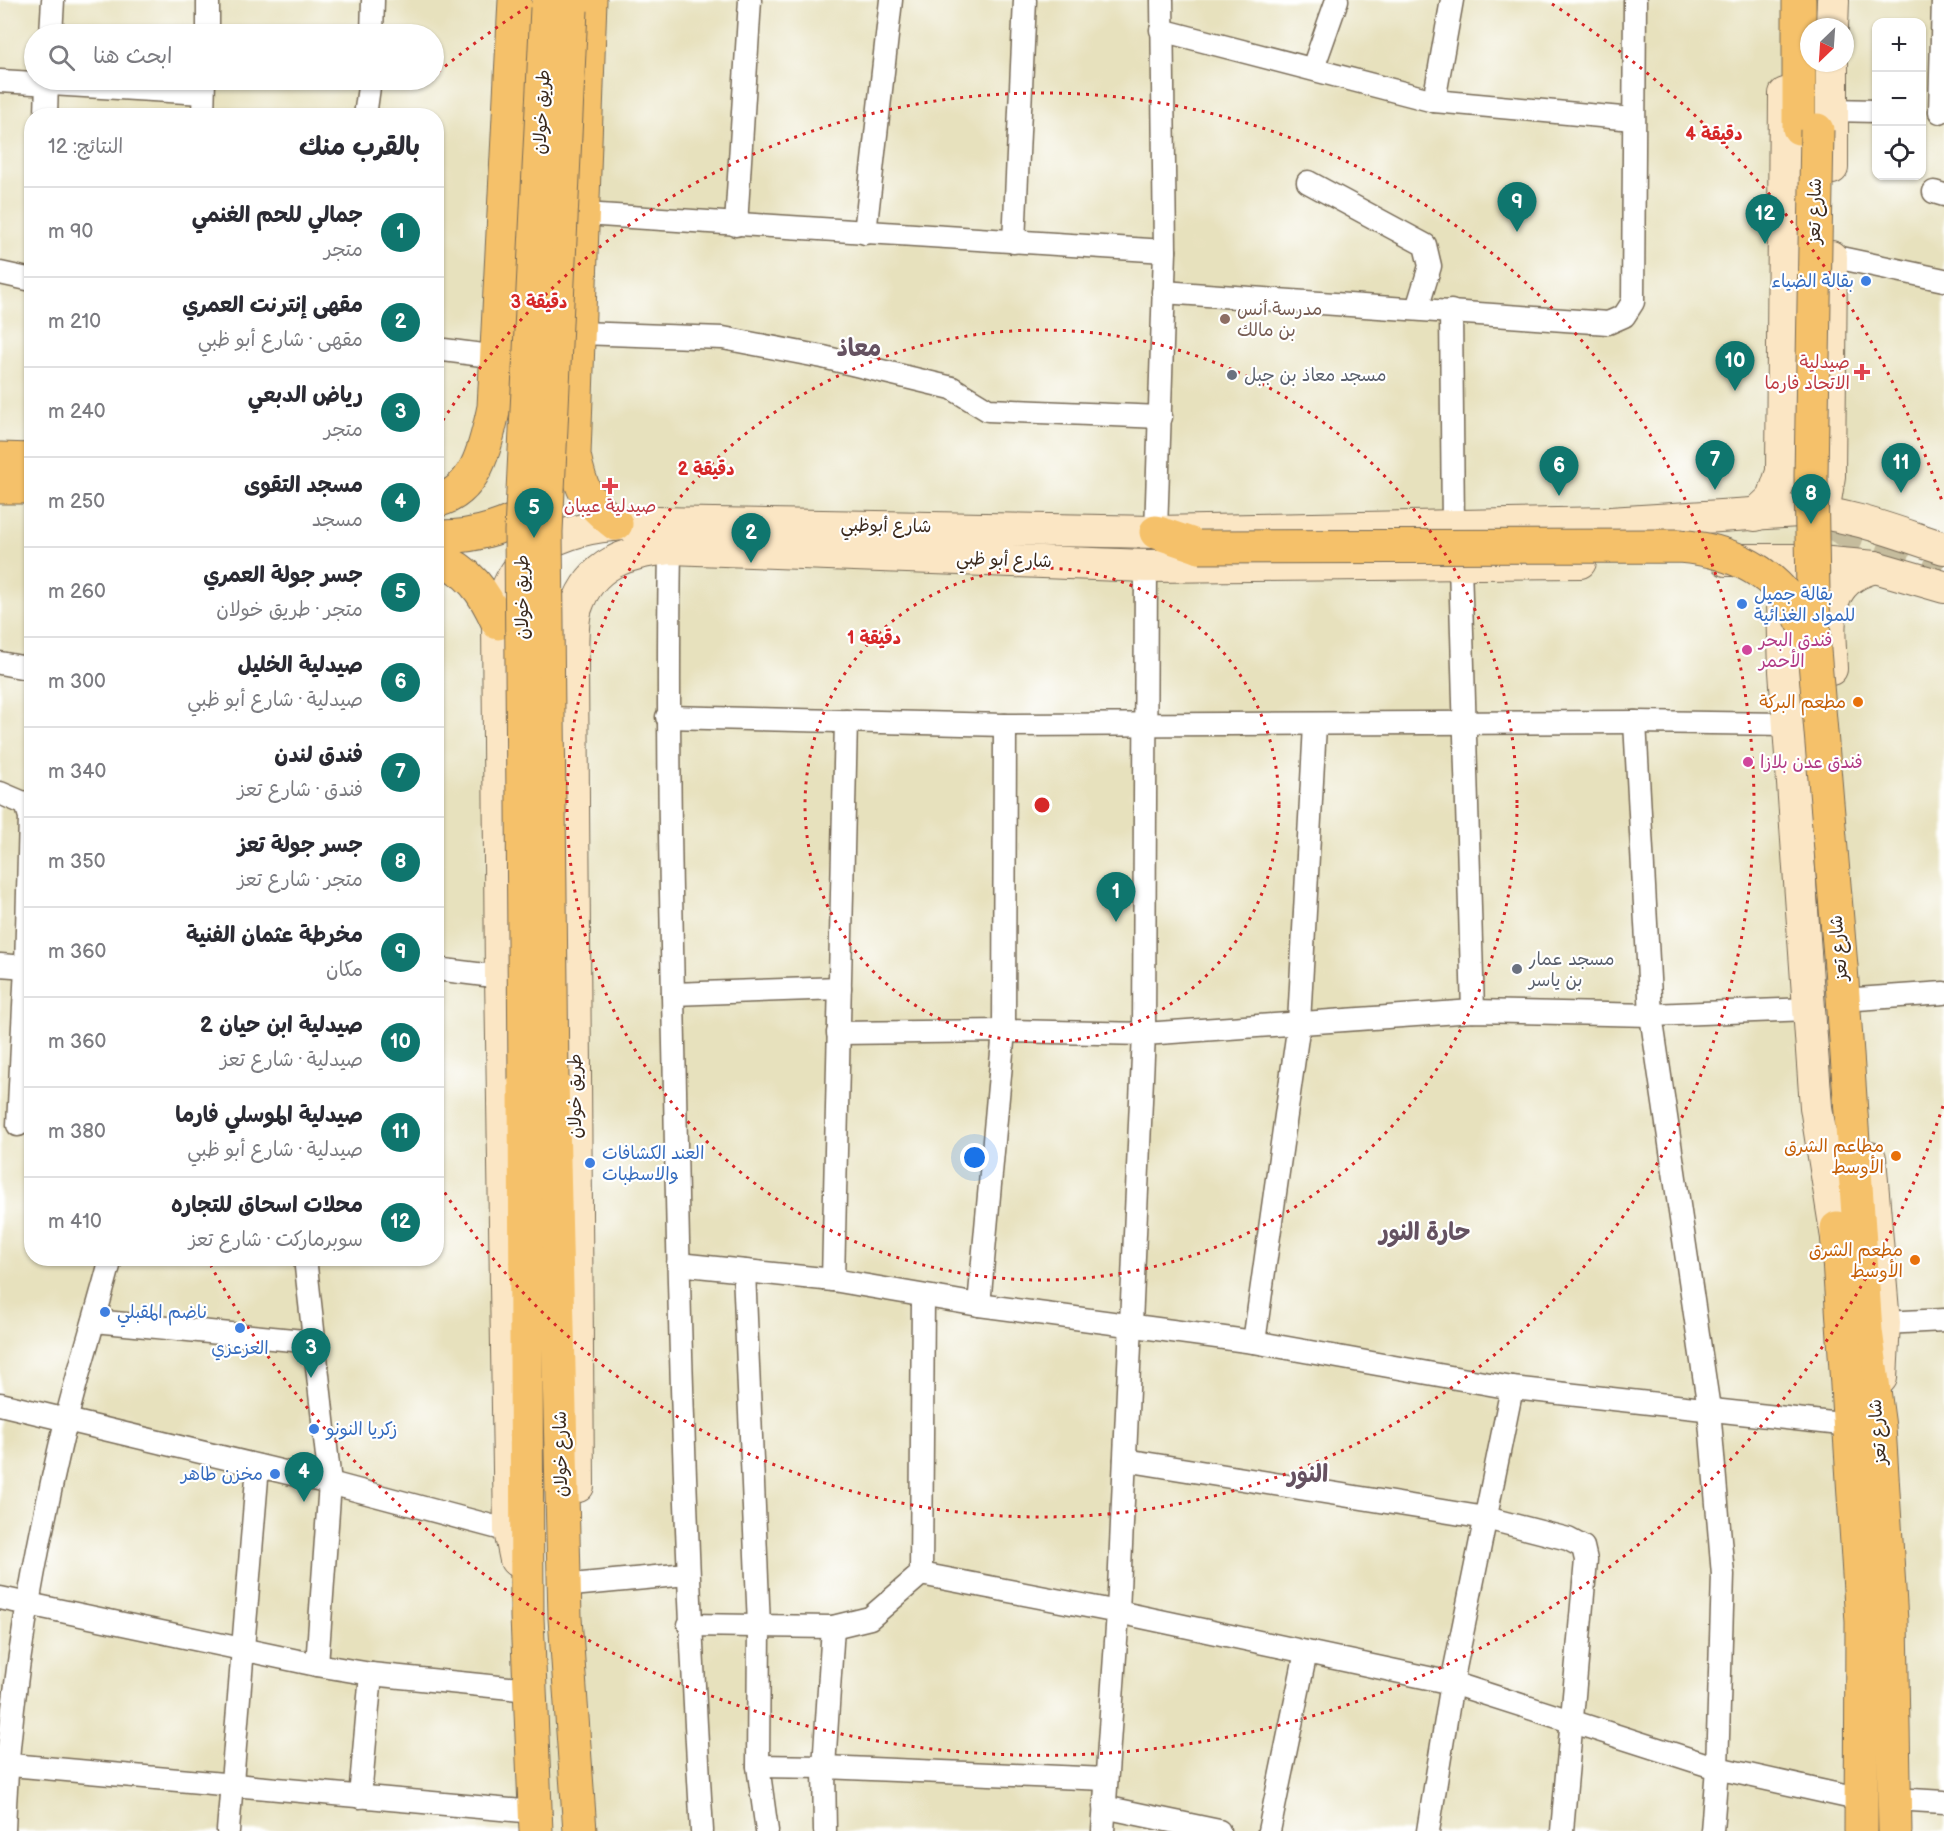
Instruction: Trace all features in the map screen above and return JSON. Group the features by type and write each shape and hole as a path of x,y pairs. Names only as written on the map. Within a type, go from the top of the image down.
{"main road":[{"name":"طريق خولان","path":"444,497 465,486 478,464 494,407 515,0"},
{"path":"1755,515 1773,498 1782,472 1785,0"},
{"name":"شارع تعز","path":"1799,0 1816,123"},
{"path":"1818,0 1818,18"},
{"path":"1832,18 1833,0"},
{"name":"طريق خولان","path":"565,4 584,214 574,456"},
{"name":"طريق خولان","path":"538,1078 546,532 565,4"},
{"name":"شارع تعز","path":"1818,72 1811,476 1822,659 1838,1244 1891,1621 1895,1831"},
{"path":"1830,72 1816,123 1831,256 1828,476 1821,512 1781,560 1785,590 1785,671 1816,1107 1838,1244"},
{"path":"1784,360 1790,375 1803,382 1811,383 1824,375 1830,361"},
{"path":"497,366 577,377"},
{"path":"574,456 580,487 595,508 616,524"},
{"path":"444,536 487,531 528,514 558,488 574,456"},
{"path":"0,459 24,460"},
{"path":"1828,476 1870,524 1944,548"},
{"path":"0,487 24,488"},
{"name":"شارع أبوظبي","path":"616,524 707,536 1156,532 1610,523 1799,511 1821,512 1870,524"},
{"path":"1610,523 1623,526 1628,531 1631,544 1625,556 1613,561"},
{"name":"طريق خولان","path":"527,1617 510,1531 498,622 506,590 525,562 551,541 582,528 616,524"},
{"path":"1781,560 1820,535 1870,524"},
{"path":"1156,532 1200,547 1679,546 1704,548 1729,555 1755,568 1775,584 1798,614 1822,659 1857,999 1884,1323 1864,1426"},
{"name":"شارع أبو ظبي","path":"575,610 587,585 609,563 637,551 670,548 707,536 1146,566 1781,560 1875,567 1944,587"},
{"path":"1717,560 1759,583 1774,600 1784,620"},
{"path":"1944,560 1940,568 1944,581"},
{"path":"444,561 472,577 486,596 498,622"},
{"path":"1822,659 1829,636 1835,595 1846,579 1858,571 1875,567"},
{"name":"طريق خولان","path":"565,1618 578,1553 572,664 575,610"},
{"path":"1785,671 1792,656 1805,648 1819,651 1825,656 1822,659"},
{"path":"498,661 572,664"},
{"name":"شارع تعز","path":"1831,968 1866,1330 1862,1816"},
{"name":"شارع خولان","path":"535,1822 527,1617 538,1078"},
{"name":"شارع خولان","path":"538,1078 565,1618 580,1831"}],"street":[{"path":"52,24 53,0"},
{"path":"207,24 208,0"},
{"path":"372,24 373,0"},
{"path":"736,225 750,0"},
{"path":"865,233 891,0"},
{"path":"1014,242 1025,0"},
{"path":"1156,532 1165,251 1162,0"},
{"path":"1313,68 1337,0"},
{"path":"1434,101 1452,0"},
{"path":"1163,292 1608,322 1624,316 1633,302 1635,0"},
{"path":"1935,112 1943,0"},
{"path":"1161,30 1434,101 1633,120"},
{"path":"0,81 24,82"},
{"path":"46,108 47,90"},
{"path":"136,90 203,96"},
{"path":"366,108 369,90"},
{"path":"1816,123 1872,112"},
{"path":"1308,182 1425,245 1430,266 1417,309"},
{"path":"584,214 1165,251"},
{"path":"1831,256 1944,280"},
{"path":"0,273 24,278"},
{"path":"1450,311 1453,526"},
{"path":"579,333 723,338 823,357 952,388 988,410 1161,417"},
{"path":"444,351 497,366"},
{"path":"670,548 668,717 678,1264 689,1625 702,1831"},
{"path":"1460,564 1473,1011"},
{"path":"1103,1831 1118,1612 1144,1034 1146,566"},
{"path":"0,663 24,668"},
{"path":"668,717 1144,725 1635,722 1789,724"},
{"path":"833,1280 846,721"},
{"path":"1635,722 1651,1015 1709,1409 1723,1575 1717,1767 1712,1831"},
{"path":"979,1305 1004,1031 1005,724"},
{"path":"1254,1342 1299,1023 1315,724"},
{"path":"0,793 24,803"},
{"path":"0,965 24,967"},
{"path":"444,970 501,977"},
{"path":"673,994 840,988"},
{"path":"1857,999 1944,993"},
{"path":"838,1034 1004,1031 1144,1034 1473,1011 1651,1015 1809,1009"},
{"path":"17,1126 24,1015"},
{"path":"678,1264 833,1280 923,1297 1254,1342 1512,1388 1864,1426"},
{"path":"4,1831 3,1765 27,1604 66,1419 109,1266"},
{"path":"306,1266 330,1483 317,1665"},
{"path":"744,1271 759,1626 758,1766 767,1831"},
{"path":"689,1625 833,1627 870,1618 921,1574 923,1297"},
{"path":"1884,1323 1944,1320"},
{"path":"94,1321 314,1342"},
{"path":"1428,1831 1452,1683 1512,1388"},
{"path":"0,1404 330,1483 510,1531"},
{"path":"1125,1460 1486,1518 1568,1539 1583,1546 1586,1560 1562,1831"},
{"path":"228,1831 258,1466"},
{"path":"572,1585 687,1574"},
{"path":"921,1574 1118,1612 1452,1683 1572,1719 1862,1816"},
{"path":"0,1598 317,1665 372,1674 529,1690"},
{"path":"825,1831 824,1767 833,1627"},
{"path":"1269,1831 1306,1652"},
{"path":"360,1797 372,1674"},
{"path":"3,1765 360,1797 535,1822"},
{"path":"758,1766 1106,1779"},
{"path":"1895,1799 1944,1802"},
{"path":"1104,1807 1219,1831"}],"tunnel":[{"path":"1834,524 1849,532 1944,566"}],"place":[{"name":"مخرطة عثمان الفنية","path":"1517,232"},
{"name":"محلات اسحاق للتجاره","path":"1765,244"},
{"name":"بقالة الضياء","path":"1866,281"},
{"name":"مدرسة أنس بن مالك","path":"1225,319"},
{"name":"صيدلية الاتحاد فارما","path":"1862,372"},
{"name":"مسجد معاذ بن جبل","path":"1232,375"},
{"name":"صيدلية ابن حيان 2","path":"1735,391"},
{"name":"صيدلية عيبان","path":"610,486"},
{"name":"فندق لندن","path":"1715,490"},
{"name":"صيدلية الموسلي فارما","path":"1901,493"},
{"name":"صيدلية الخليل","path":"1559,496"},
{"name":"جسر جولة تعز","path":"1811,524"},
{"name":"جسر جولة العمري","path":"534,538"},
{"name":"مقهى إنترنت العمري","path":"751,563"},
{"name":"بقالة جميل للمواد الغذائية","path":"1742,604"},
{"name":"فندق البحر الأحمر","path":"1747,650"},
{"name":"مطعم البركة","path":"1858,702"},
{"name":"فندق عدن بلازا","path":"1748,762"},
{"name":"جمالي للحم الغنمي","path":"1116,922"},
{"name":"مسجد عمار بن ياسر","path":"1517,969"},
{"name":"مطاعم الشرق الأوسط","path":"1896,1156"},
{"name":"العند الكشافات والاسطبات","path":"590,1163"},
{"name":"مطعم الشرق الأوسط","path":"1915,1260"},
{"name":"ناضم المقبلي","path":"105,1312"},
{"name":"العزعزي","path":"240,1328"},
{"name":"رياض الدبعي","path":"311,1378"},
{"name":"زكريا النونو","path":"314,1429"},
{"name":"مخزن طاهر","path":"275,1474"},
{"name":"مسجد التقوى","path":"304,1502"}],"district":[{"name":"معاذ","path":"859,348"},
{"name":"حارة النور","path":"1425,1232"},
{"name":"النور","path":"1308,1474"}]}
